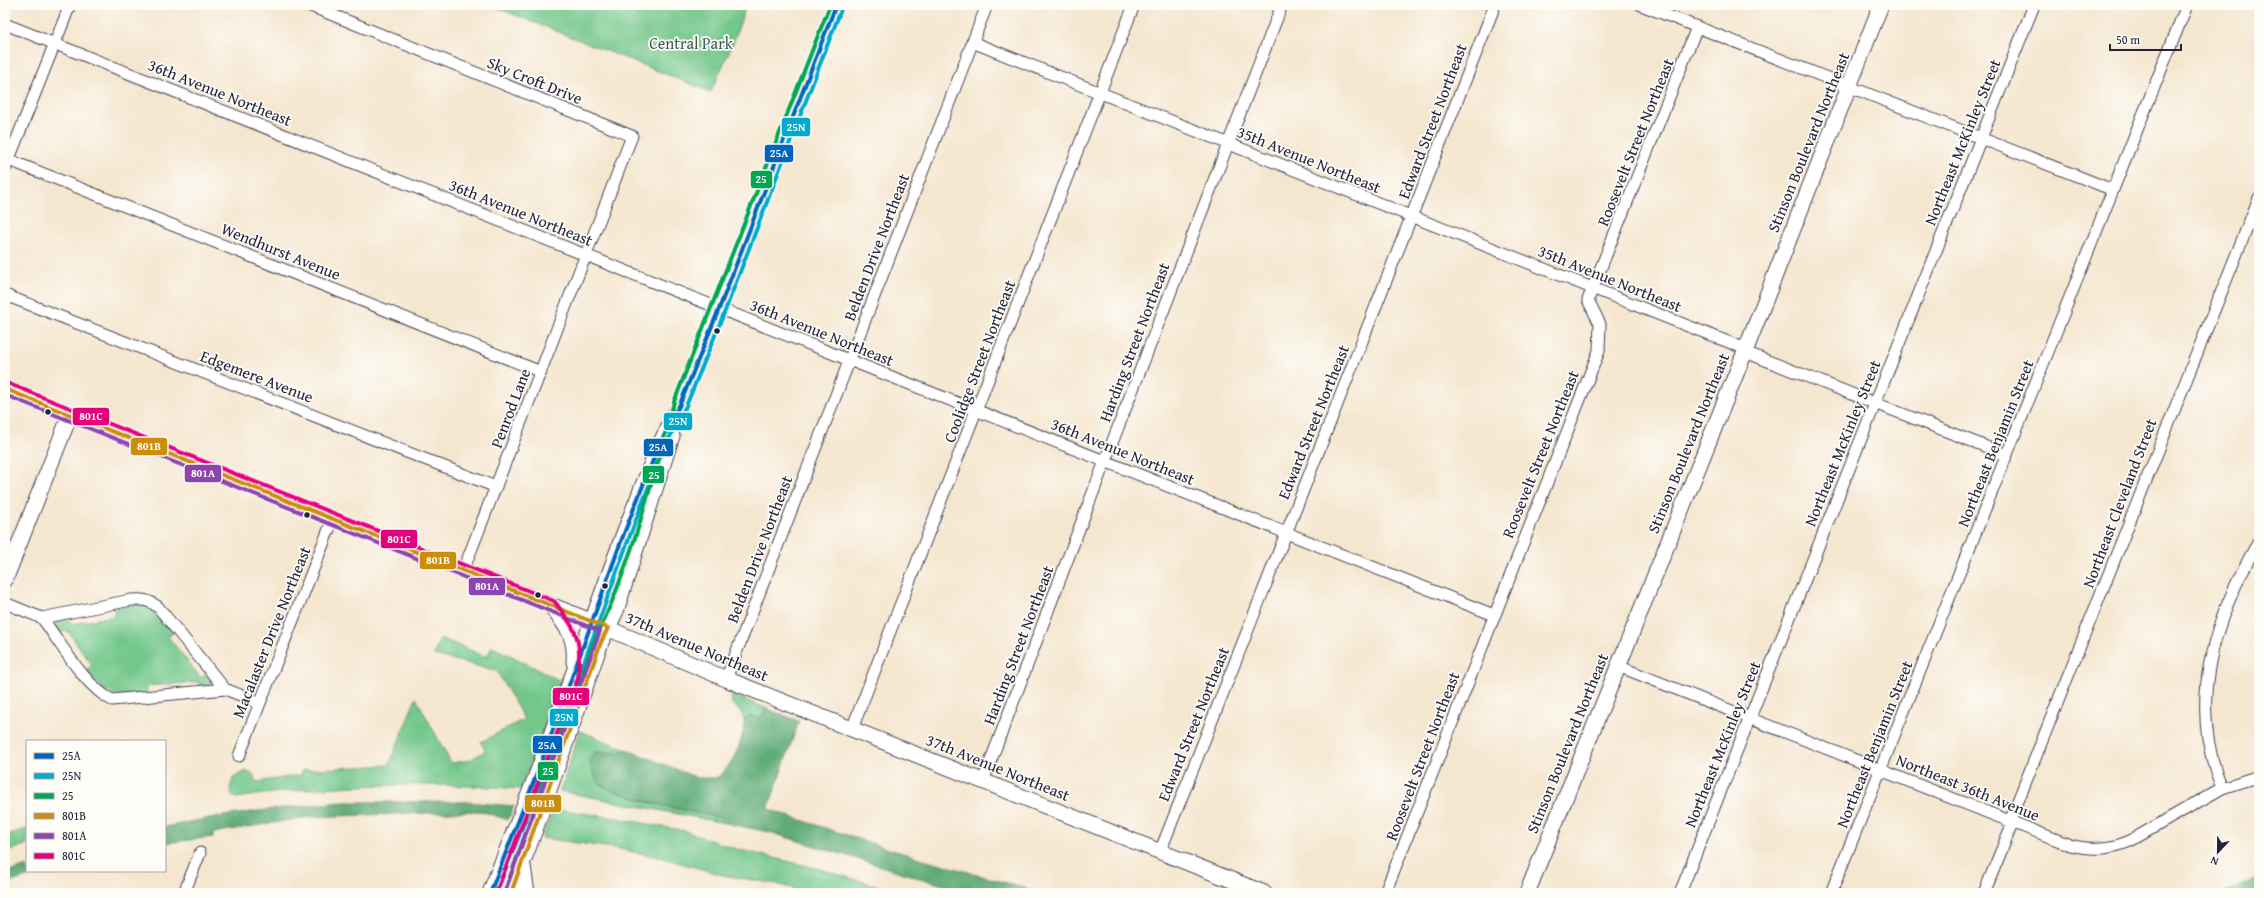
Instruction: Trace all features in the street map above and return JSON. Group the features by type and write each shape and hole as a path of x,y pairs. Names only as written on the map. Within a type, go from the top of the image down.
{"main road":[{"path":"490,893 538,771 657,450 680,404 719,309 836,5"},
{"name":"Stinson Boulevard Northeast","path":"1527,893 1745,350 1881,5"},
{"name":"37th Avenue Northeast","path":"5,389 608,628 726,679 1264,893"},
{"path":"511,893 536,828 554,772 601,642 616,611 667,453 680,404"},
{"path":"5,580 70,415"},
{"path":"550,605 573,639 575,649 572,677"},
{"path":"522,863 527,893"},
{"path":"499,870 502,890 504,893"}],"street":[{"path":"7,164 70,5"},
{"name":"Sky Croft Drive","path":"308,5 632,136 586,256"},
{"name":"Belden Drive Northeast","path":"726,679 987,5"},
{"name":"Coolidge Street Northeast","path":"852,729 1134,5"},
{"name":"Harding Street Northeast","path":"983,781 1105,461 1282,5"},
{"name":"Edward Street Northeast","path":"1160,852 1495,5"},
{"path":"1641,5 1849,88 2113,190"},
{"name":"Northeast McKinley Street","path":"1680,893 2034,5"},
{"name":"Northeast Benjamin Street","path":"1831,893 2187,5"},
{"name":"36th Avenue Northeast","path":"5,24 719,309 1494,615"},
{"name":"Roosevelt Street Northeast","path":"1385,893 1599,351 1600,324 1588,300 1594,289 1697,28"},
{"name":"35th Avenue Northeast","path":"972,42 1594,289 1874,404 2007,455"},
{"name":"Wendhurst Avenue","path":"7,164 541,372"},
{"name":"Northeast Cleveland Street","path":"1984,893 2259,198"},
{"name":"Penrod Lane","path":"464,571 586,256"},
{"name":"Edgemere Avenue","path":"5,295 496,487"},
{"name":"Macalaster Drive Northeast","path":"239,756 333,519"},
{"path":"2222,788 2207,734 2206,685 2210,654 2221,617 2238,580 2259,541"},
{"path":"42,618 131,600 143,599 152,602 158,607 225,689"},
{"path":"5,603 42,618 88,680 100,694 112,700 225,689 260,703"},
{"name":"Northeast 36th Avenue","path":"1618,666 2070,845 2085,848 2116,847 2130,841 2222,788 2259,776"},
{"path":"184,893 200,853"}],"green space":[{"name":"Central Park","path":"490,5 746,5 734,41 711,92"},
{"path":"136,604 151,607 174,632 168,637 201,678 208,673 211,680 211,685 200,689 199,682 147,686 147,694 126,695 112,694 100,687 86,670 92,665 68,631 59,632 56,622 68,616 71,624 114,616 114,607"},
{"path":"440,638 487,657 492,647 561,681 521,789 450,785 379,785 308,789 237,798 232,796 230,788 233,778 246,771 253,775 256,782 301,775 302,770 389,765 416,698 451,763 470,760 485,751 481,742 524,719 497,671 434,655"},
{"path":"731,694 767,709 760,718 752,716 744,719 741,712 732,704"},
{"path":"767,709 799,721 768,809 889,849 1041,893 969,893 769,832 720,822 721,818 639,799 608,789 599,783 589,761 594,752 610,753 628,750 698,778 716,778 727,768 736,752 743,734 744,719 752,716 760,718"},
{"path":"580,731 628,750 610,753 593,752 593,767 598,782 611,789 642,800 721,818 720,822 560,791"},
{"path":"344,802 467,802 514,806 508,820 481,811 308,817 213,833 213,837 166,843 166,827 209,818 299,806"},
{"path":"554,809 617,818 685,831 732,848 816,868 878,886 895,893 810,893 777,884 722,875 663,858 614,848 542,838"},
{"path":"26,829 26,844 5,853 5,835"},
{"path":"26,866 26,872 42,872 5,884 5,873"},
{"path":"2259,877 2259,893 2223,893"}],"transit line":[{"name":"25","path":"505,891 595,640 608,612 630,553 649,493 674,402 830,5"},
{"name":"25A","path":"490,893 538,771 623,536 657,450 680,404 719,309 836,5"},
{"name":"25N","path":"496,893 544,773 629,538 662,452 686,406 725,311 842,7"},
{"name":"801C","path":"7,383 554,601 568,620 576,636 579,654 578,678 496,893"},
{"name":"801B","path":"5,389 608,628 601,642 511,893"},
{"name":"801A","path":"5,395 600,631 505,891"}]}
